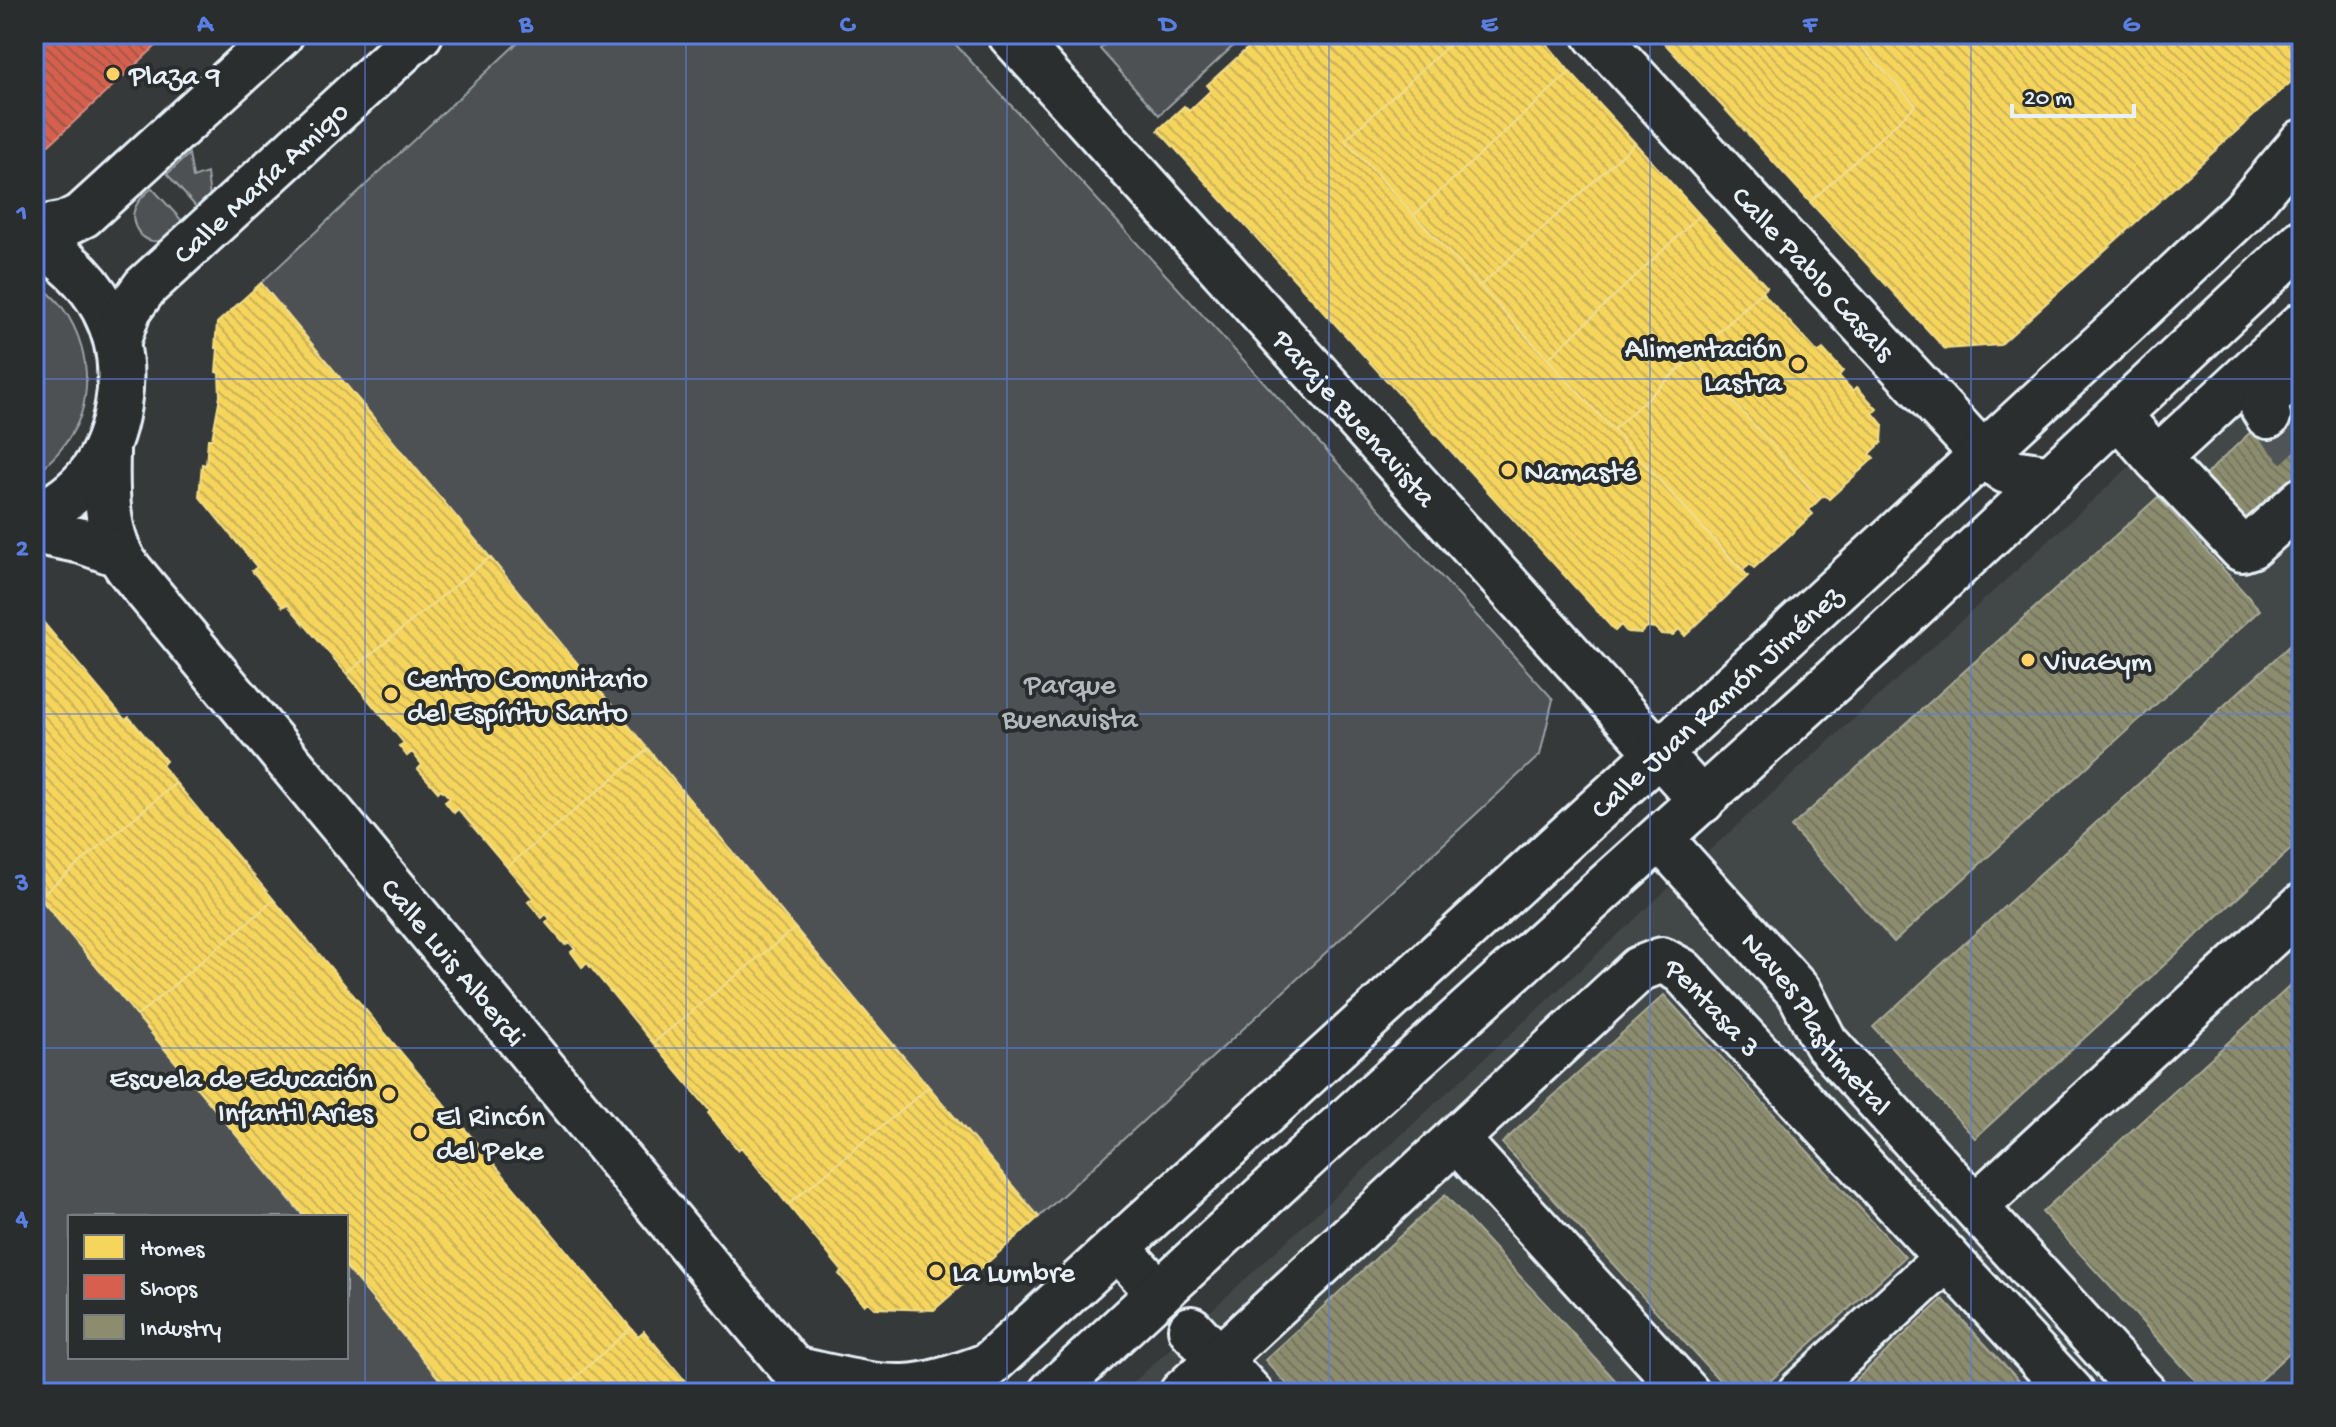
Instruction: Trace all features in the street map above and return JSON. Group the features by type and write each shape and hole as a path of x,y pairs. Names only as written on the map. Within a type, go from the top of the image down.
{"street":[{"path":"34,230 65,224 83,215 281,34"},
{"name":"Calle María Amigo","path":"118,340 129,309 145,287 420,34"},
{"name":"Paraje Buenavista","path":"1010,34 1702,801"},
{"name":"Calle Pablo Casals","path":"1595,34 1983,455 2006,471 2052,478"},
{"name":"Calle Juan Ramón Jiménez","path":"973,1379 1983,455 2243,212 2302,142"},
{"path":"34,241 66,262 89,286 106,311 118,340 121,367 120,392 107,451 85,483 63,503 34,517"},
{"name":"Calle Juan Ramón Jiménez","path":"1051,1393 1315,1149 1661,839 2119,416 2302,242"},
{"path":"2157,459 2302,325"},
{"path":"2268,416 2263,408 2266,400 2302,366"},
{"path":"2119,416 2242,549 2251,546 2302,500"},
{"name":"Calle Luis Alberdi","path":"107,451 106,484 118,554 801,1385 904,1387 973,1379"},
{"path":"34,531 70,538 118,554"},
{"name":"Naves Plastimetal","path":"1661,839 1800,993 1825,1042 2144,1393"},
{"path":"1976,1206 2302,906"},
{"name":"Pentasa 3","path":"1182,1393 1205,1344 1456,1139 1639,969 1662,960 1682,971 2072,1393"},
{"path":"1456,1139 1687,1393"},
{"path":"1118,1248 1159,1293"},
{"path":"1800,1393 1947,1258"},
{"path":"1205,1344 1250,1393"}],"shaded area":[{"path":"2302,309 2302,1393 1122,1393 1688,870"}],"green space":[{"name":"Parque Buenavista","path":"527,34 946,34 1553,699 1540,755 1039,1217 795,928 261,283"},
{"path":"1116,34 1246,34 1159,115 1100,49"},
{"path":"189,154 193,178 207,173 210,198 198,209 167,174"},
{"path":"152,188 184,223 169,237 156,241 139,233 133,215 136,205"},
{"path":"34,283 50,294 74,326 81,345 86,386 83,406 73,432 34,475"},
{"path":"34,891 302,1215 68,1215 68,1359 348,1359 348,1269 451,1393 38,1393 34,1388"}],"building: Homes":[{"path":"1263,34 1461,34 1345,140 1748,576 1685,636 1679,629 1673,635 1661,634 1655,628 1647,627 1641,633 1627,632 1621,625 1615,631 1158,130 1184,106 1189,111 1211,90 1207,85"},
{"path":"1461,34 1539,34 1570,72 1414,215 1345,140"},
{"path":"1656,34 1849,34 1916,105 1810,202"},
{"path":"1849,34 2302,34 2302,72 2000,345 1945,349 1810,202 1916,105"},
{"path":"1570,72 1635,143 1480,286 1414,215"},
{"path":"1635,143 1700,215 1548,359 1480,286"},
{"path":"1700,215 1767,287 1613,430 1548,359"},
{"path":"261,283 490,557 347,674 287,604 283,607 252,571 257,567 199,496 202,464 206,465 208,439 212,439 220,396 219,373 216,372 218,348 215,348 217,323"},
{"path":"1762,292 1818,353 1823,349 1843,371 1839,376 1853,391 1857,387 1877,409 1873,413 1883,425 1882,442 1870,454 1874,458 1829,499 1825,495 1820,499 1693,357"},
{"path":"1693,357 1820,499 1809,510 1813,514 1754,568 1750,564 1742,571 1613,430"},
{"path":"490,557 648,749 507,867 458,809 454,813 445,802 450,798 441,789 438,792 418,769 422,765 412,752 407,756 399,746 404,743 347,674"},
{"path":"38,616 125,720 129,717 166,761 162,765 176,783 39,897 34,891 34,617"},
{"path":"648,749 795,928 653,1043 587,963 582,967 571,952 575,949 569,942 565,945 546,923 550,919 546,914 542,918 528,902 533,898 507,867"},
{"path":"176,783 274,900 137,1016 39,897"},
{"path":"274,900 631,1328 558,1393 451,1393 348,1269 348,1215 303,1215 137,1016"},
{"path":"795,928 929,1087 788,1205 741,1147 738,1150 653,1043"},
{"path":"929,1087 1039,1217 934,1310 874,1308 868,1302 864,1305 839,1274 842,1271 788,1205"},
{"path":"631,1328 638,1336 644,1331 695,1393 558,1393"}],"building: Shops":[{"path":"34,34 169,34 49,145 34,142"},
{"path":"2302,384 2302,436 2276,408"}],"building: Industry":[{"path":"2276,408 2302,436 2302,480 2248,530 2201,479"},
{"path":"2158,497 2260,610 1894,942 1791,827"},
{"path":"2302,568 2302,585 2294,576"},
{"path":"2302,634 2302,839 1975,1138 1873,1027"},
{"path":"2302,975 2302,1341 2246,1393 2207,1393 2042,1212"},
{"path":"1664,995 1905,1257 1757,1393 1731,1393 1502,1143"},
{"path":"1445,1195 1627,1393 1295,1393 1265,1360"},
{"path":"1943,1299 2024,1386 2016,1393 1842,1393"}],"tunnel":[{"path":"2268,416 2302,453"}],"place":[{"name":"Plaza 9","path":"113,74"},
{"name":"Alimentación Lastra","path":"1798,364"},
{"name":"Namasté","path":"1508,470"},
{"name":"VivaGym","path":"2028,660"},
{"name":"Centro Comunitario del Espíritu Santo","path":"391,694"},
{"name":"Escuela de Educación Infantil Aries","path":"389,1094"},
{"name":"El Rincón del Peke","path":"420,1132"},
{"name":"La Lumbre","path":"936,1271"}]}
